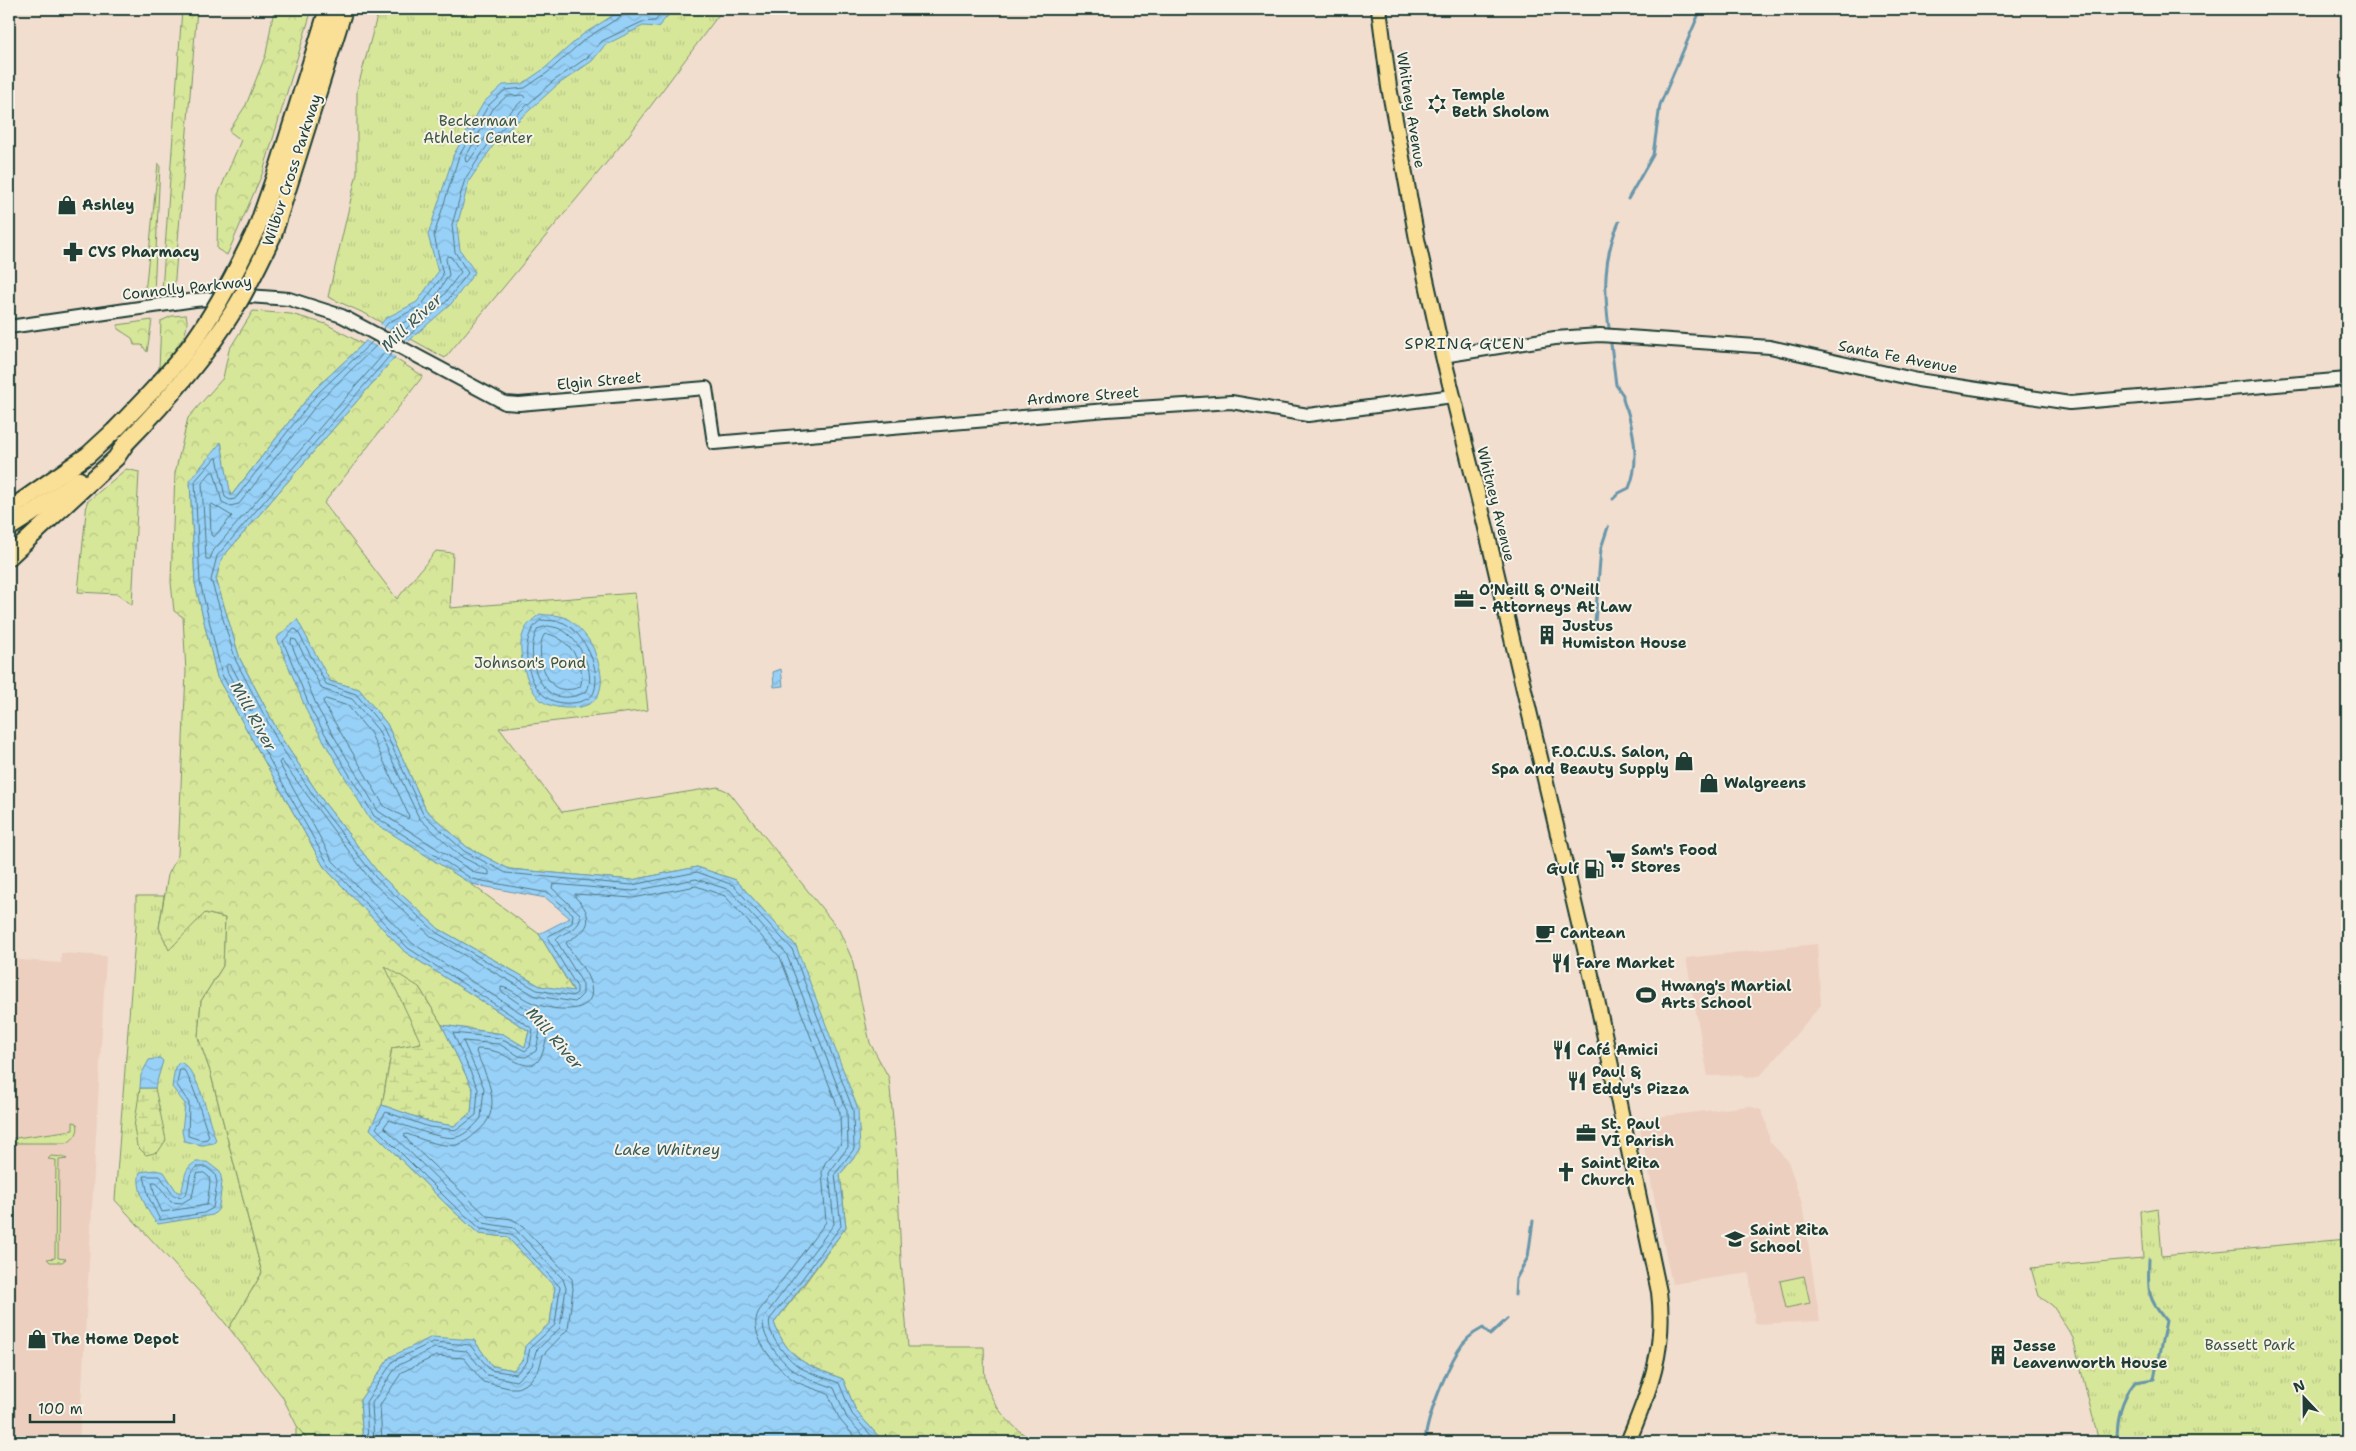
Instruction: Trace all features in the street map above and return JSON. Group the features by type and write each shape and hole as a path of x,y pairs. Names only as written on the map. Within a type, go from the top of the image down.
{"highway":[{"name":"Wilbur Cross Parkway","path":"9,510 88,455 155,389 194,341 218,303 256,228 279,165 328,9"},
{"name":"Wilbur Cross Parkway","path":"9,528 85,476 126,443 167,401 207,350 234,310 273,235 344,9"},
{"path":"9,557 116,458 126,443"}],"main road":[{"name":"Whitney Avenue","path":"1379,9 1389,87 1406,184 1443,356 1485,524 1597,1000 1659,1292 1662,1322 1657,1360 1645,1401 1628,1442"},
{"name":"Connolly Parkway","path":"9,327 195,300 248,296 289,299 342,316 496,399"},
{"name":"Santa Fe Avenue","path":"1443,356 1555,338 1600,335 1761,347 1918,380 2070,403 2347,379"},
{"name":"Elgin Street","path":"496,399 519,404 706,388 714,443"},
{"name":"Ardmore Street","path":"714,443 1107,410 1231,402 1308,415 1452,396"}],"shaded area":[{"path":"1817,944 1821,1005 1761,1075 1747,1078 1740,1075 1708,1076 1686,958"},
{"path":"61,953 106,956 79,1442 9,1442 9,959 61,963"},
{"name":"Saint Rita School","path":"1749,1106 1761,1110 1766,1121 1770,1142 1788,1161 1802,1204 1820,1321 1755,1324 1749,1273 1672,1284 1638,1119"}],"green space":[{"path":"182,9 197,9 174,290 162,291"},
{"path":"274,9 312,9 263,172 227,255 217,249 218,195 241,140 229,131 246,105 266,54"},
{"name":"Beckerman Athletic Center","path":"379,9 723,9 626,139 445,358 366,314 328,297 357,173 357,90"},
{"path":"158,163 160,165 154,293 144,295 142,292 146,284"},
{"path":"253,311 291,314 326,324 363,344 314,390 230,497 221,443 190,480 195,583 217,677 324,867 405,952 529,1031 525,1047 503,1034 442,1025 419,987 421,1044 392,1048 382,1105 370,1129 479,1234 507,1237 555,1287 550,1323 525,1346 523,1359 514,1370 492,1366 474,1340 390,1357 360,1400 363,1442 309,1442 298,1428 282,1396 229,1328 262,1273 210,1071 198,1037 201,1001 223,966 225,918 205,913 169,950 159,928 168,875 178,855 186,672 183,617 174,611 171,582 175,473 188,418 223,378 229,350"},
{"path":"186,315 186,330 183,337 159,369 161,321 172,316"},
{"path":"152,320 147,352 142,345 134,345 132,338 118,329 118,325"},
{"path":"394,358 423,376 324,503 397,599 436,551 453,553 450,608 635,593 648,710 499,728 562,812 718,787 729,792 839,930 852,959 870,1043 889,1078 897,1161 901,1261 908,1347 984,1347 985,1378 989,1392 1005,1417 1019,1431 1035,1442 927,1442 923,1440 880,1438 856,1411 843,1379 819,1370 801,1360 786,1346 780,1336 774,1323 846,1227 840,1174 860,1151 796,946 736,880 697,867 632,880 509,869 467,847 426,810 387,724 359,689 330,681 370,819 471,884 539,934 574,992 540,986 439,929 380,875 323,801 282,739 240,659 216,579 222,558"},
{"path":"126,469 139,472 132,605 118,594 78,592 87,502"},
{"path":"136,896 164,896 159,928 205,913 225,918 223,966 201,1001 198,1037 210,1071 262,1273 229,1328 206,1299 115,1200 136,925"},
{"path":"385,966 419,987 442,1025 473,1090 471,1113 454,1126 430,1122 382,1105 392,1048 421,1043"},
{"path":"140,1088 155,1088 166,1140 158,1152 146,1155 137,1146 134,1127"},
{"path":"73,1122 77,1123 77,1132 67,1143 9,1143 9,1139 73,1130"},
{"path":"51,1156 67,1159 59,1160 58,1258 66,1259 62,1262 50,1262 47,1259 55,1258 56,1160 48,1159"},
{"name":"Bassett Park","path":"2158,1208 2162,1256 2347,1239 2347,1442 2099,1442 2073,1338 2053,1306 2039,1296 2031,1268 2143,1258 2140,1211"},
{"path":"1804,1276 1810,1303 1786,1308 1780,1281"},
{"path":"298,1428 309,1442 296,1442 296,1429"}],"water":[{"name":"Lake Whitney","path":"623,9 674,9 658,27 643,26 605,45 592,61 556,86 497,140 469,181 457,226 460,250 475,272 451,304 414,336 394,358 222,558 216,579 240,659 282,739 323,801 380,875 439,929 540,986 574,991 539,934 570,918 546,898 471,884 370,820 308,714 277,638 297,619 330,681 359,689 387,724 426,810 467,847 509,869 632,880 697,867 736,880 796,946 858,1109 860,1151 840,1174 846,1227 774,1323 786,1346 793,1354 819,1370 843,1379 856,1411 880,1438 923,1440 927,1442 363,1442 360,1400 390,1357 432,1337 474,1340 492,1366 514,1370 523,1359 525,1346 550,1323 555,1287 507,1237 479,1234 370,1129 382,1105 430,1122 454,1126 471,1113 473,1090 442,1025 503,1034 525,1047 529,1031 405,952 324,867 217,677 195,583 190,480 221,442 231,496 314,390 363,344 386,318 417,302 438,272 428,235 454,154 484,102 503,85 522,84 544,69 582,35"},
{"name":"Johnson's Pond","path":"540,614 566,618 591,643 600,668 601,683 596,699 590,704 573,708 555,707 542,701 532,688 524,669 521,641 528,625"},
{"path":"781,669 783,686 774,687 773,672"},
{"path":"160,1058 163,1061 155,1088 140,1088 141,1075 149,1060"},
{"path":"180,1062 187,1067 198,1085 216,1140 214,1143 202,1145 184,1141 182,1131 185,1104 172,1087 175,1067"},
{"path":"196,1162 207,1162 220,1172 222,1182 218,1210 213,1215 158,1224 143,1200 139,1185 140,1172 155,1170 164,1172 177,1192 181,1192 186,1171"}],"pier":[{"path":"378,323 412,343 398,358 364,339"}],"waterway":[{"path":"1628,199 1653,155 1660,105 1701,9"},
{"path":"1609,328 1606,300 1607,261 1619,222"},
{"path":"1611,344 1616,385 1623,395 1633,432 1635,451 1634,470 1629,488 1619,493 1613,499"},
{"path":"1595,622 1601,548 1608,527"},
{"path":"1515,1295 1516,1279 1528,1257 1533,1221"},
{"path":"2117,1442 2120,1410 2130,1389 2135,1382 2154,1379 2166,1321 2155,1305 2150,1292 2148,1278 2149,1259"},
{"path":"1425,1442 1437,1395 1460,1347 1469,1337 1483,1328 1490,1335 1507,1319"}],"place":[{"name":"Temple Beth Sholom","path":"1437,104"},
{"name":"Ashley","path":"67,205"},
{"name":"CVS Pharmacy","path":"73,252"},
{"name":"O'Neill & O'Neill - Attorneys At Law","path":"1464,599"},
{"name":"Justus Humiston House","path":"1547,635"},
{"name":"F.O.C.U.S. Salon, Spa and Beauty Supply","path":"1684,761"},
{"name":"Walgreens","path":"1709,783"},
{"name":"Sam's Food Stores","path":"1616,859"},
{"name":"Gulf","path":"1594,869"},
{"name":"Cantean","path":"1545,933"},
{"name":"Fare Market","path":"1561,963"},
{"name":"Hwang's Martial Arts School","path":"1646,995"},
{"name":"Café Amici","path":"1562,1050"},
{"name":"Paul & Eddy's Pizza","path":"1577,1081"},
{"name":"St. Paul VI Parish","path":"1586,1133"},
{"name":"Saint Rita Church","path":"1566,1172"},
{"name":"Saint Rita School","path":"1735,1239"},
{"name":"The Home Depot","path":"37,1339"},
{"name":"Jesse Leavenworth House","path":"1998,1355"}],"district":[{"name":"SPRING GLEN","path":"1465,343"}],"water label":[{"name":"Mill River","path":"411,322"},
{"name":"Mill River","path":"254,716"},
{"name":"Mill River","path":"555,1038"}]}
